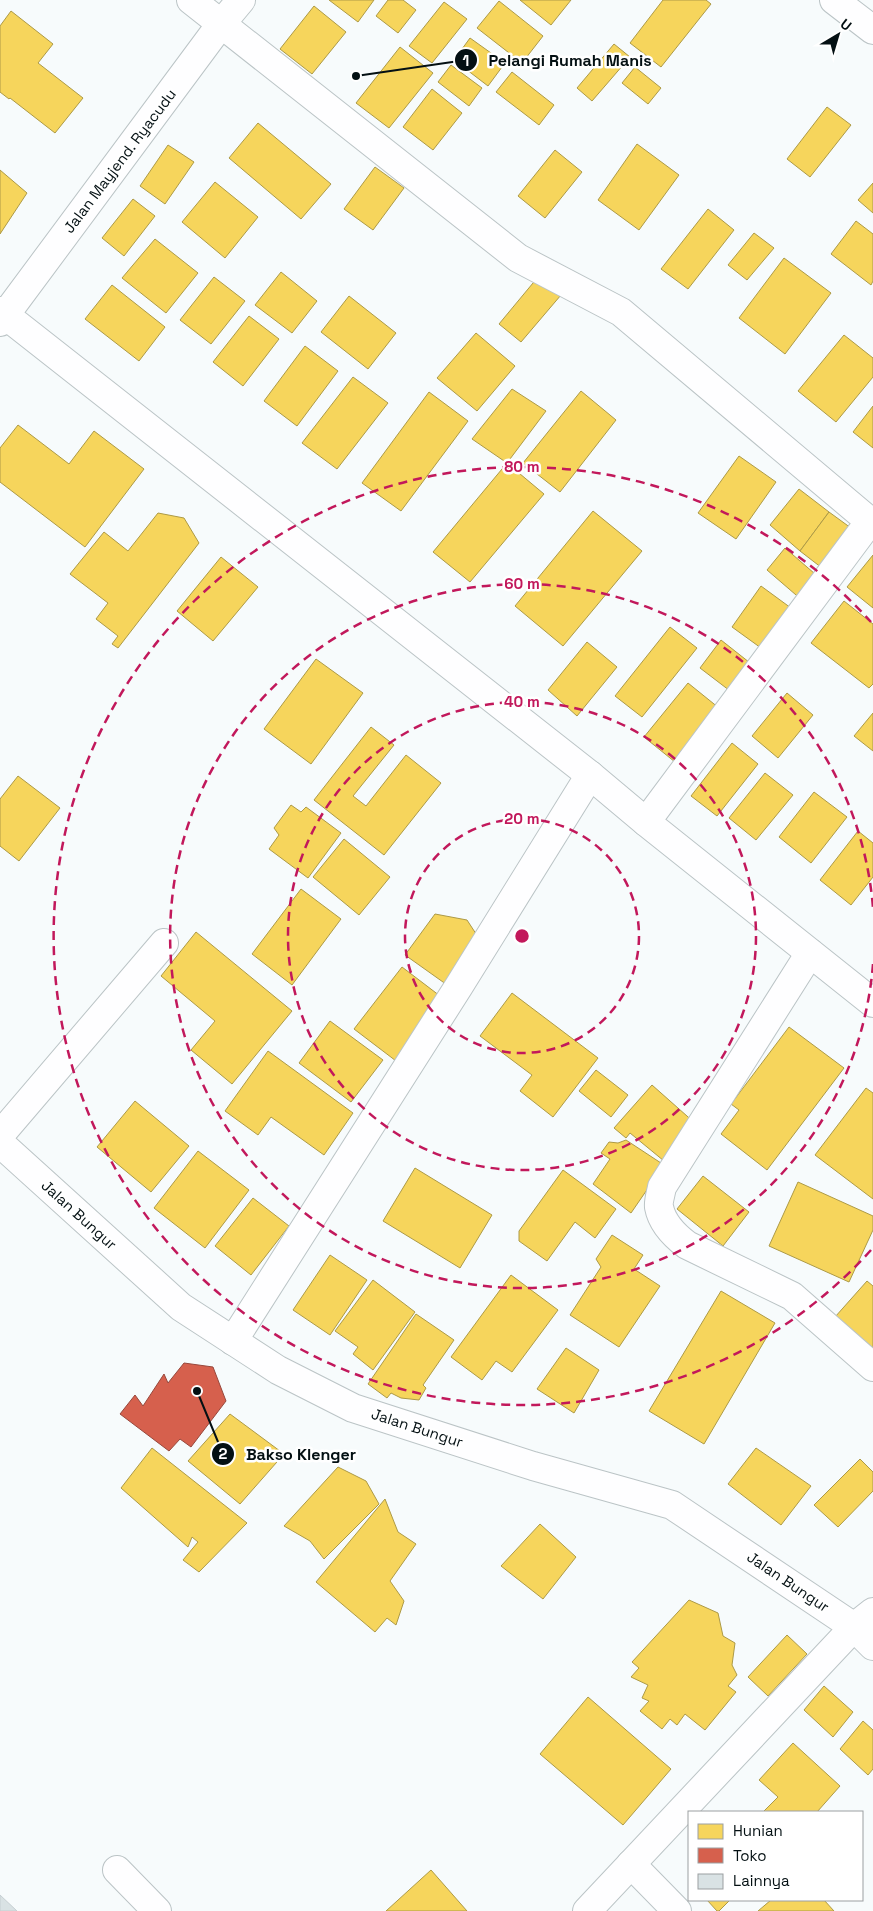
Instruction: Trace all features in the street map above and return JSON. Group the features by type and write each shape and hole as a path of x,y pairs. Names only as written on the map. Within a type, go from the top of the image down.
{"street":[{"path":"191,0 518,258 621,312 871,522 646,822"},
{"name":"Jalan Mayjend. Ryacudu","path":"2,316 241,0"},
{"path":"834,0 873,30"},
{"path":"2,316 590,774 646,822 873,1003"},
{"path":"233,1341 459,986 590,774"},
{"path":"0,1135 164,943"},
{"path":"810,953 662,1187 658,1206 668,1227 677,1238 687,1245 792,1296 873,1367"},
{"name":"Jalan Bungur","path":"0,1143 181,1307 278,1370 353,1408 533,1466 672,1505 863,1620 873,1646"},
{"path":"587,1911 863,1620"},
{"path":"631,1864 677,1911"},
{"path":"117,1870 157,1911"}],"building: Hunian":[{"path":"329,0 374,0 358,22"},
{"path":"388,0 403,0 416,10 398,33 376,16"},
{"path":"520,0 571,0 551,25"},
{"path":"663,0 706,0 711,4 661,67 630,43"},
{"path":"499,1 543,36 522,63 477,28"},
{"path":"444,2 467,19 432,63 409,46"},
{"path":"314,6 346,32 312,74 280,49"},
{"path":"11,11 53,44 38,63 83,98 55,133 0,92 0,26"},
{"path":"470,38 505,63 488,86 454,60"},
{"path":"614,44 630,57 592,101 577,88"},
{"path":"400,47 433,73 389,128 356,103"},
{"path":"451,65 482,88 469,106 438,82"},
{"path":"635,67 661,88 648,104 622,83"},
{"path":"512,72 554,105 539,125 496,92"},
{"path":"432,89 462,113 433,150 403,127"},
{"path":"827,107 851,125 810,177 787,159"},
{"path":"258,123 331,184 301,219 229,158"},
{"path":"637,144 679,175 639,230 598,200"},
{"path":"168,145 194,162 165,204 140,186"},
{"path":"555,150 582,172 545,218 518,196"},
{"path":"375,167 404,188 373,230 344,209"},
{"path":"0,170 27,193 0,234"},
{"path":"215,182 258,217 225,258 182,222"},
{"path":"873,183 873,213 858,200"},
{"path":"133,199 155,216 124,256 102,238"},
{"path":"708,209 734,230 688,289 661,269"},
{"path":"856,221 873,234 873,281 871,285 831,254"},
{"path":"754,233 774,248 747,280 728,265"},
{"path":"155,239 198,273 166,313 122,278"},
{"path":"784,258 831,293 785,354 739,318"},
{"path":"281,272 317,301 292,333 255,305"},
{"path":"214,277 245,301 211,344 180,320"},
{"path":"538,277 561,295 521,342 499,324"},
{"path":"112,285 165,327 139,361 85,319"},
{"path":"349,296 396,333 368,369 321,332"},
{"path":"249,316 279,339 243,386 213,362"},
{"path":"476,333 515,366 477,411 437,378"},
{"path":"844,335 873,358 873,377 836,422 798,391"},
{"path":"305,346 338,371 297,426 264,401"},
{"path":"353,377 388,403 337,469 302,443"},
{"path":"512,389 546,411 507,463 472,439"},
{"path":"581,391 616,420 560,492 523,463"},
{"path":"429,392 468,421 401,511 362,483"},
{"path":"873,406 873,448 853,432"},
{"path":"18,425 69,464 94,431 144,469 85,547 0,482 0,448"},
{"path":"739,456 776,482 736,539 698,513"},
{"path":"507,463 544,494 470,582 433,552"},
{"path":"799,489 829,512 800,551 770,525"},
{"path":"593,511 642,551 563,646 515,606"},
{"path":"829,512 851,528 822,568 800,551"},
{"path":"158,513 184,518 199,543 118,648 112,644 118,636 96,619 108,603 70,574 104,532 128,551"},
{"path":"785,548 822,580 803,601 767,570"},
{"path":"873,555 873,608 847,587"},
{"path":"221,557 258,587 213,641 177,611"},
{"path":"761,586 791,608 761,648 732,627"},
{"path":"844,601 873,624 873,684 869,688 811,643"},
{"path":"670,627 697,648 642,717 615,696"},
{"path":"721,640 759,670 738,697 700,668"},
{"path":"587,642 617,667 577,716 548,690"},
{"path":"316,659 363,693 311,764 264,729"},
{"path":"688,683 719,708 675,762 644,737"},
{"path":"787,693 813,715 778,758 752,736"},
{"path":"873,713 873,751 854,736"},
{"path":"371,727 394,745 353,796 366,806 406,755 441,783 384,855 314,800"},
{"path":"732,743 758,764 717,816 691,796"},
{"path":"765,773 793,795 756,840 729,818"},
{"path":"18,776 60,808 19,861 0,846 0,799"},
{"path":"814,792 847,817 811,863 779,837"},
{"path":"291,805 301,812 306,807 341,833 308,878 269,849 279,835 274,828"},
{"path":"858,831 873,843 873,877 851,905 820,880"},
{"path":"344,839 390,877 359,915 313,877"},
{"path":"301,889 341,919 292,985 252,954"},
{"path":"435,914 467,920 482,943 450,987 405,955"},
{"path":"196,932 292,1011 232,1084 191,1050 215,1021 161,976"},
{"path":"402,967 444,999 400,1064 354,1029"},
{"path":"512,993 598,1058 553,1117 520,1091 532,1075 480,1036"},
{"path":"330,1021 383,1060 351,1102 299,1063"},
{"path":"789,1027 844,1068 767,1170 721,1134 739,1110 731,1104"},
{"path":"268,1051 353,1113 324,1155 271,1117 258,1135 225,1111"},
{"path":"596,1070 628,1095 611,1117 579,1091"},
{"path":"652,1085 696,1124 664,1161 630,1133 626,1138 614,1128"},
{"path":"866,1088 873,1093 873,1199 815,1155"},
{"path":"135,1101 189,1146 151,1192 97,1147"},
{"path":"626,1140 664,1165 631,1213 593,1184 610,1159 601,1153 609,1142 618,1143"},
{"path":"198,1151 249,1190 205,1248 154,1208"},
{"path":"415,1168 492,1215 460,1268 383,1221"},
{"path":"563,1170 616,1209 595,1238 575,1222 547,1261 519,1241 519,1231"},
{"path":"703,1176 749,1212 723,1246 677,1209"},
{"path":"798,1182 873,1216 873,1230 849,1282 769,1246"},
{"path":"253,1198 289,1226 251,1275 215,1246"},
{"path":"612,1235 643,1255 634,1269 660,1286 619,1347 570,1315 601,1267 596,1259"},
{"path":"330,1255 367,1280 330,1335 293,1310"},
{"path":"511,1275 558,1310 512,1372 496,1361 482,1380 451,1357"},
{"path":"373,1280 415,1312 373,1370 353,1354 358,1347 335,1331"},
{"path":"867,1281 873,1286 873,1349 835,1317"},
{"path":"721,1291 775,1323 704,1444 649,1411"},
{"path":"416,1314 454,1340 423,1385 426,1388 419,1400 401,1398 391,1393 387,1398 368,1384"},
{"path":"566,1348 599,1370 574,1413 537,1389"},
{"path":"230,1414 284,1454 240,1504 188,1461"},
{"path":"152,1448 247,1523 199,1572 183,1560 198,1542 192,1537 188,1547 121,1488"},
{"path":"756,1448 811,1486 781,1525 728,1484"},
{"path":"860,1459 873,1472 873,1491 838,1527 814,1505"},
{"path":"338,1467 366,1481 379,1504 324,1559 310,1541 284,1526"},
{"path":"385,1499 398,1532 416,1544 390,1581 404,1601 396,1625 387,1618 375,1632 316,1582"},
{"path":"540,1524 576,1557 543,1599 501,1566"},
{"path":"689,1600 718,1613 723,1636 735,1643 732,1665 737,1675 728,1686 736,1692 705,1730 685,1714 677,1725 670,1719 662,1729 640,1711 649,1701 642,1698 648,1685 631,1677 639,1668 632,1662"},
{"path":"787,1635 807,1654 768,1696 748,1677"},
{"path":"824,1686 853,1712 833,1737 804,1710"},
{"path":"588,1697 671,1769 623,1825 540,1754"},
{"path":"863,1721 873,1730 873,1769 868,1775 840,1749"},
{"path":"793,1743 840,1786 818,1811 764,1811 778,1797 759,1780"},
{"path":"431,1870 467,1911 386,1911"},
{"path":"708,1901 729,1901 719,1911"},
{"path":"770,1901 825,1901 834,1911 758,1911"}],"building: Toko":[{"path":"184,1363 213,1367 226,1401 191,1447 180,1439 169,1451 120,1414 135,1395 143,1406 164,1374 168,1383"}],"building: Lainnya":[{"path":"0,1895 17,1911 0,1911"}],"place":[{"name":"Pelangi Rumah Manis","path":"356,76"},
{"name":"Bakso Klenger","path":"197,1391"}]}
